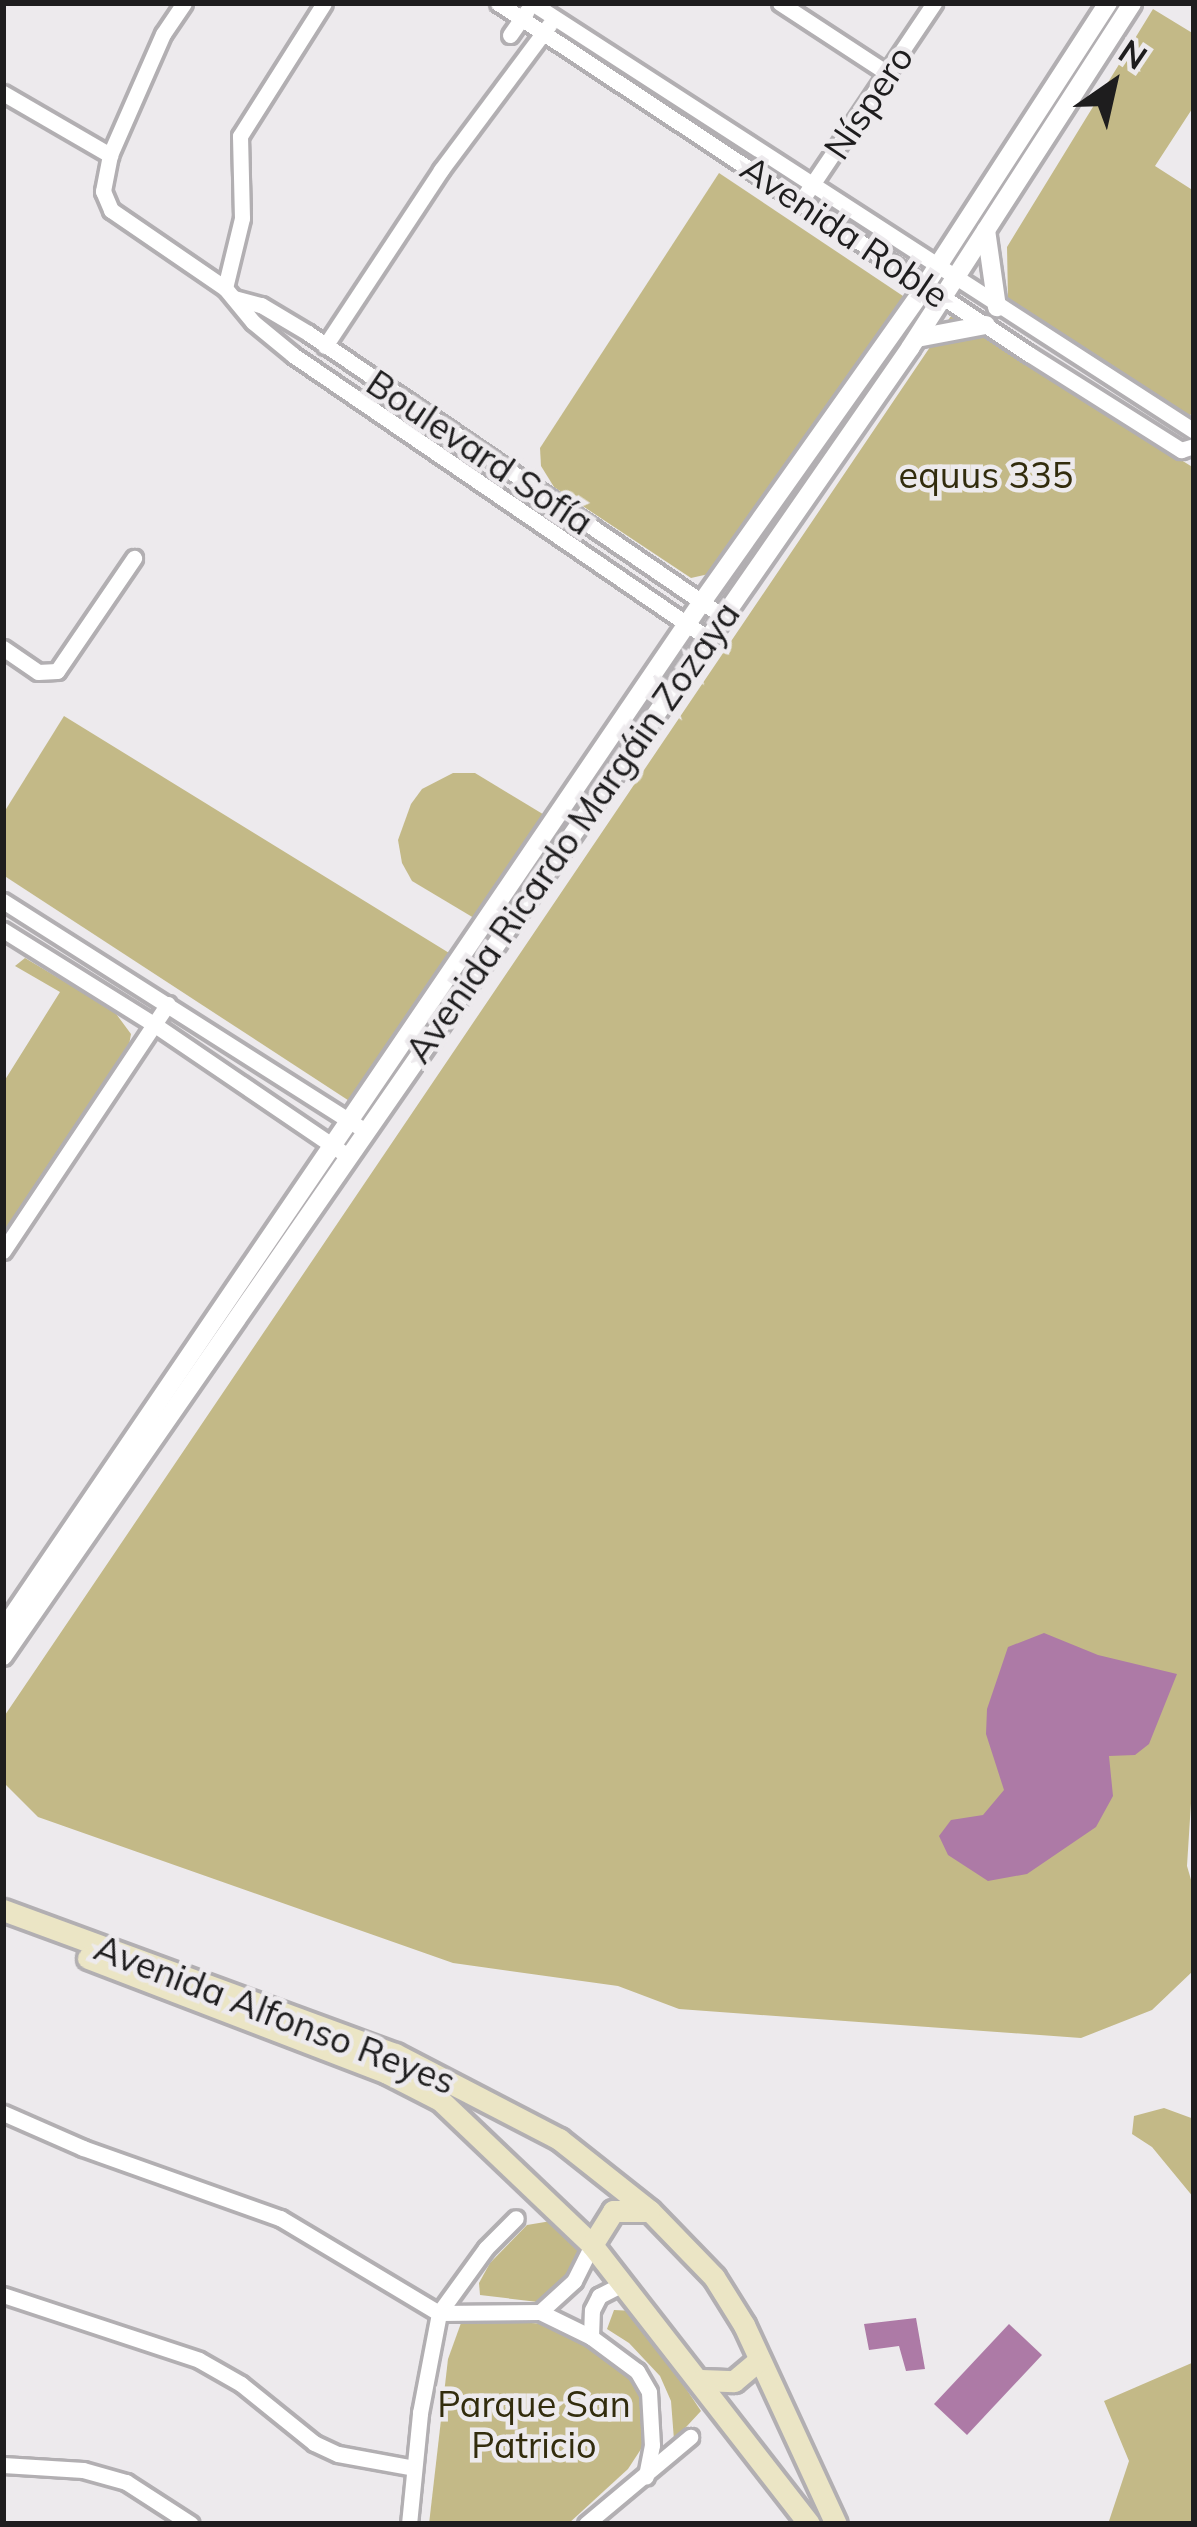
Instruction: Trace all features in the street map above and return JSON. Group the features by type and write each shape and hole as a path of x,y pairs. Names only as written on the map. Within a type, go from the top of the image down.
{"main road":[{"name":"Avenida Alfonso Reyes","path":"3,1910 395,2054 559,2139 650,2211 714,2277 836,2524"},
{"name":"Avenida Alfonso Reyes","path":"3,1926 416,2086 458,2114 624,2282 809,2524"},
{"path":"592,2245 613,2211 650,2211"},
{"path":"701,2380 734,2381 759,2360"}],"street":[{"path":"3,93 108,164 163,34 184,3"},
{"path":"230,293 242,218 238,145 243,128 324,3"},
{"name":"Avenida Roble","path":"498,3 1100,399 1181,450 1194,446"},
{"path":"510,35 532,3"},
{"name":"Avenida Roble","path":"532,3 1194,431"},
{"path":"780,3 887,73"},
{"name":"Níspero","path":"801,201 934,3"},
{"name":"Avenida Ricardo Margáin Zozaya","path":"3,1656 350,1157 358,1126 687,624 926,285 1108,3"},
{"name":"Avenida Ricardo Margáin Zozaya","path":"3,1630 332,1145 358,1126 917,338 1132,3"},
{"path":"326,346 441,170 554,17"},
{"name":"Boulevard Sofía","path":"108,164 104,191 111,210 230,293 262,305 326,346 721,615"},
{"path":"986,230 997,307"},
{"name":"Boulevard Sofía","path":"230,293 253,322 293,355 706,637"},
{"path":"917,338 986,326"},
{"path":"1100,399 1111,380"},
{"path":"3,648 38,672 57,671 134,558"},
{"path":"3,901 358,1126"},
{"path":"3,930 155,1025 350,1157"},
{"path":"3,1251 168,1004"},
{"path":"3,2113 83,2148 280,2218 439,2313 540,2312 591,2337 637,2371 649,2392 652,2445 646,2476"},
{"path":"410,2524 439,2313 471,2265 516,2218"},
{"path":"540,2312 574,2281 592,2245"},
{"path":"574,2281 599,2296"},
{"path":"591,2337 592,2310 599,2296 624,2282"},
{"path":"9,2298 199,2360 241,2384 314,2443 338,2454 415,2468"},
{"path":"586,2524 690,2437"},
{"path":"3,2465 83,2470 126,2482 191,2524"}],"green space":[{"path":"1153,9 1194,34 1194,106 1155,166 1194,191 1194,409 1188,419 1008,299 1007,247"},
{"path":"719,173 906,298 722,571 691,578 554,487 541,466 540,448"},
{"name":"equus 335","path":"951,316 1194,468 1194,1756 1187,1866 1194,1890 1194,1970 1152,2010 1081,2038 679,2009 618,1986 453,1963 38,1817 3,1782 3,1718"},
{"path":"64,716 454,956 357,1106 3,875 3,814"},
{"path":"453,773 475,773 551,819 479,921 412,881 402,863 398,840 411,804 422,789"},
{"path":"25,958 114,1011 131,1034 129,1045 3,1234 3,1083 60,992 15,966"},
{"path":"1164,2108 1194,2119 1194,2198 1152,2147 1132,2134 1134,2116"},
{"path":"551,2221 580,2251 562,2287 538,2302 480,2295 479,2283 490,2263 527,2225"},
{"path":"614,2310 634,2311 701,2411 674,2440 671,2401 660,2376 629,2343 607,2329"},
{"name":"Parque San Patricio","path":"461,2323 545,2324 617,2364 641,2391 649,2420 643,2446 628,2469 568,2524 429,2524 448,2359"},
{"path":"1194,2362 1194,2524 1108,2524 1129,2461 1104,2401"}],"shaded area":[{"path":"1044,1633 1098,1655 1177,1674 1149,1744 1135,1755 1109,1756 1113,1796 1096,1827 1027,1874 988,1881 948,1855 939,1836 951,1820 983,1815 1004,1790 986,1734 987,1709 1008,1647"},
{"path":"916,2318 925,2369 906,2371 899,2346 869,2350 864,2324"},
{"path":"1009,2324 1042,2355 967,2435 934,2404"}]}
